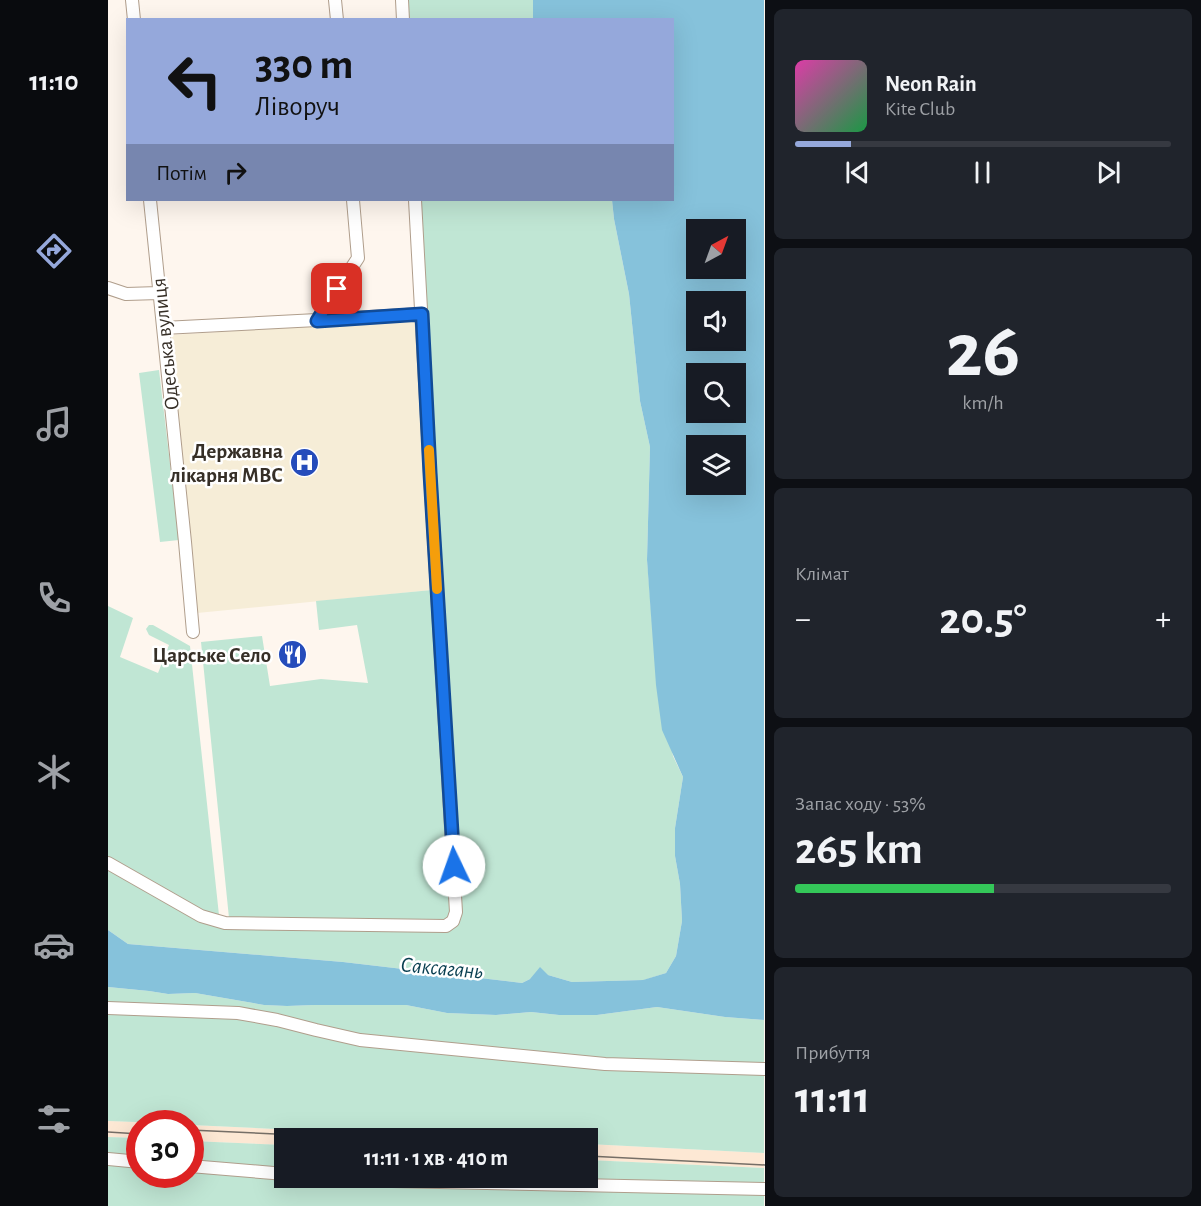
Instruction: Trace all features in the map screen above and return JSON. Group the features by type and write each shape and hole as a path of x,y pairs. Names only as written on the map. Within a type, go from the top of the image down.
{"street":[{"path":"132,0 134,18"},
{"path":"335,0 337,18"},
{"path":"402,0 403,18"},
{"name":"Одеська вулиця","path":"150,201 193,632"},
{"path":"317,321 357,258 353,201"},
{"path":"108,863 201,916 225,922 446,926 453,921 456,912 415,201"},
{"path":"108,288 126,294 159,293"},
{"path":"163,328 422,314"},
{"path":"108,1008 238,1013 360,1040 593,1062 765,1069"},
{"path":"108,1159 126,1161"},
{"path":"204,1167 274,1173"},
{"path":"598,1185 765,1189"}],"shaded area":[{"name":"Державна лікарня МВС","path":"418,320 432,590 197,613 170,335"},
{"path":"108,1121 126,1122 126,1138 108,1137"},
{"path":"204,1126 274,1129 274,1145 204,1142"},
{"path":"598,1145 764,1153 764,1168 598,1160"}],"green space":[{"path":"407,0 533,0 533,18 408,18"},
{"path":"420,201 612,201 629,294 640,401 650,447 647,560 653,633 673,756 683,777 675,828 675,856 680,884 682,921 676,956 666,973 644,980 572,982 548,975 522,983 343,962 128,944 108,930 108,868 199,920 456,924 436,471"},
{"path":"159,370 179,540 160,542 139,373"},
{"path":"432,590 452,912 444,922 229,918 201,642 262,636 270,686 321,679 368,683 357,625 319,630 316,601"},
{"path":"108,606 133,618 120,657 158,673 169,645 149,635 146,629 149,625 153,625 190,646 219,915 206,913 108,857"},
{"path":"108,987 168,994 195,993 264,1005 406,1005 447,1013 496,1015 531,1012 597,1015 657,1007 764,1020 764,1153 598,1145 598,1128 274,1129 204,1126 204,1110 126,1110 126,1122 108,1121"},
{"path":"108,1137 126,1138 126,1161 108,1159"},
{"path":"204,1142 274,1145 274,1188 598,1188 598,1160 764,1168 764,1206 108,1206 108,1160 126,1162 126,1188 204,1188"}],"water":[{"path":"533,0 764,0 764,1020 657,1007 597,1015 531,1012 496,1015 447,1013 406,1005 264,1005 195,993 168,994 108,987 108,930 128,944 343,962 522,983 530,979 540,967 548,975 572,982 643,980 666,973 676,956 682,921 680,884 675,856 675,828 683,777 662,730 656,685 647,560 650,447 640,401 629,294 612,201 674,201 674,18 533,18"}],"tram line":[{"path":"204,1131 274,1134"},
{"path":"108,1132 126,1133"},
{"path":"598,1157 765,1165"}],"slow traffic":[{"path":"429,450 437,589"}],"place":[{"name":"Державна лікарня МВС","path":"304,463"},
{"name":"Царське Село","path":"292,655"}],"route":[{"path":"337,289 317,321 422,314 454,866"}],"water label":[{"name":"Саксагань","path":"442,967"}]}
